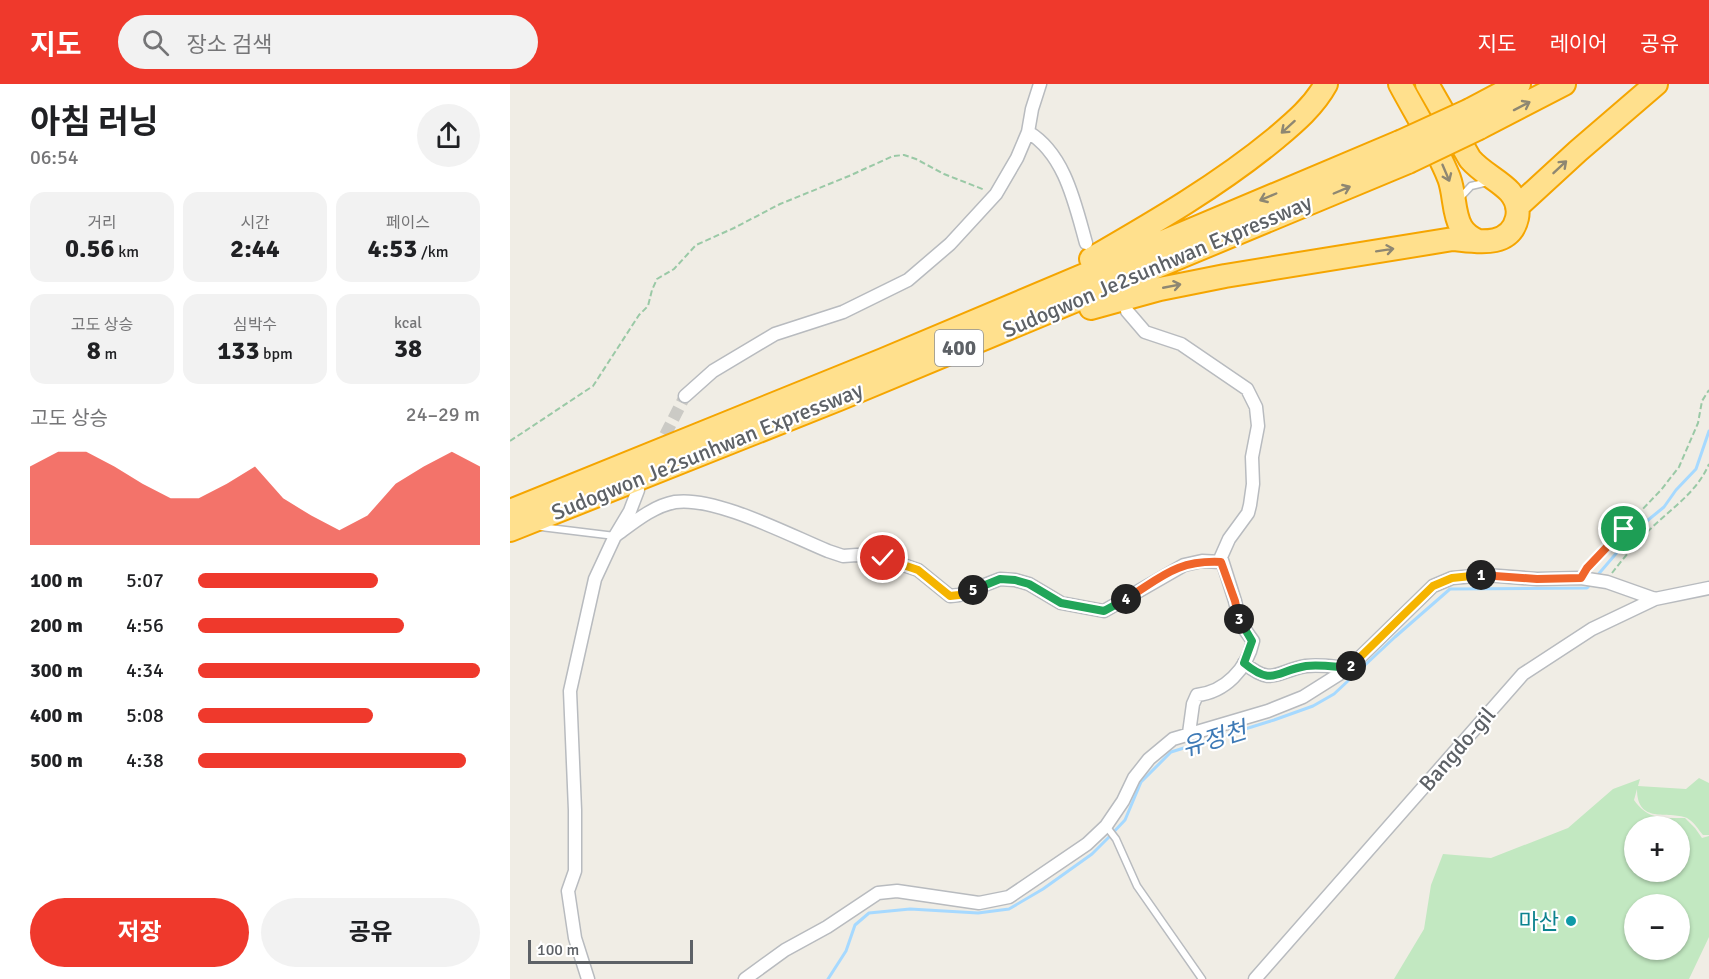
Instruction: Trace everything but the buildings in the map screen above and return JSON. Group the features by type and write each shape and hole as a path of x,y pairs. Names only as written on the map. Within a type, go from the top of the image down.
{"highway":[{"path":"890,367 1075,268 1159,220 1250,160 1310,107 1326,84"},
{"path":"1400,84 1444,167 1450,182 1457,220 1469,237 1478,241"},
{"path":"890,367 1160,289 1453,239 1488,242 1498,240 1514,227 1517,217 1514,198 1508,190 1479,169 1470,159 1427,84"},
{"name":"Sudogwon Je2sunhwan Expressway","path":"1474,119 1519,84"},
{"name":"Sudogwon Je2sunhwan Expressway","path":"510,511 890,367 1404,152 1474,119 1564,84"},
{"path":"1517,207 1656,84"},
{"name":"Sudogwon Je2sunhwan Expressway","path":"510,530 839,399 890,367"}],"street":[{"path":"685,396 713,371 774,334 843,312 909,280 950,244 996,194 1017,158 1028,132 1040,84"},
{"path":"1028,132 1042,141 1068,182 1086,243"},
{"path":"1127,311 1145,332 1181,344 1247,389 1256,407 1258,426 1252,457 1250,505 1248,513 1229,539 1221,557 1240,623 1252,641 1244,663 1222,688 1208,694 1197,695 1193,704 1189,734"},
{"path":"588,979 575,938 568,891 575,871 570,691 595,579 615,536 630,511 638,490"},
{"path":"615,536 654,509 676,502 709,505 735,512 843,556 883,558 918,570 950,596 959,595 1000,579 1015,580 1029,584 1061,603 1104,611 1184,565 1202,561 1221,562"},
{"path":"746,979 785,950 827,927 878,893 897,891 980,903 1009,897 1087,844 1106,826 1123,801 1134,778 1149,759 1173,739 1268,711 1303,697 1349,668 1433,586 1452,578 1486,575 1537,579 1584,578 1604,581 1655,599"},
{"name":"Bangdo-gil","path":"1255,979 1522,674 1592,629 1655,599 1709,588"},
{"path":"1244,663 1254,671 1268,676 1277,676 1306,666 1349,668"}],"lane":[{"path":"1456,210 1458,200 1471,186 1480,182 1500,184"},
{"path":"541,527 615,536"},
{"path":"1106,826 1116,839 1137,886 1202,979"}],"path":[{"path":"510,441 593,386 639,315 648,306 657,279 674,269 696,246 709,238 780,204 893,156 904,155 916,159 944,174 996,194"},
{"path":"1584,578 1587,568 1661,490 1679,467 1698,423 1702,401 1709,390"},
{"path":"1604,581 1659,521 1686,498 1703,478 1709,464"}],"green space":[{"path":"1699,778 1709,783 1709,835 1703,835 1690,821 1690,816 1648,812 1642,808 1638,800 1637,789 1634,800 1639,807 1650,814 1656,816 1624,816 1624,882 1690,882 1690,823 1702,838 1709,836 1709,937 1689,979 1394,979 1424,929 1431,885 1443,854 1491,858 1568,828 1613,789 1640,779 1638,786 1686,789"}],"waterway":[{"path":"1596,577 1637,529 1664,507 1696,469 1709,431"},
{"name":"유정천","path":"828,979 846,951 855,925 869,913 910,909 978,913 1009,909 1043,889 1092,854 1125,820 1141,782 1171,752 1274,720 1313,706 1334,694 1450,589 1587,588 1592,583"}],"tunnel":[{"path":"657,451 685,396"}],"place":[{"name":"마산","path":"1571,921"}],"route":[{"path":"883,558 918,570 950,596 959,595 1000,579 1015,580 1043,591 1061,603 1104,611 1184,565 1202,561 1221,562 1240,623 1252,641 1244,663 1254,671 1268,676 1277,676 1306,666 1324,665 1349,668 1433,586 1452,578 1486,575 1537,579 1581,578 1587,568 1624,529"}]}
